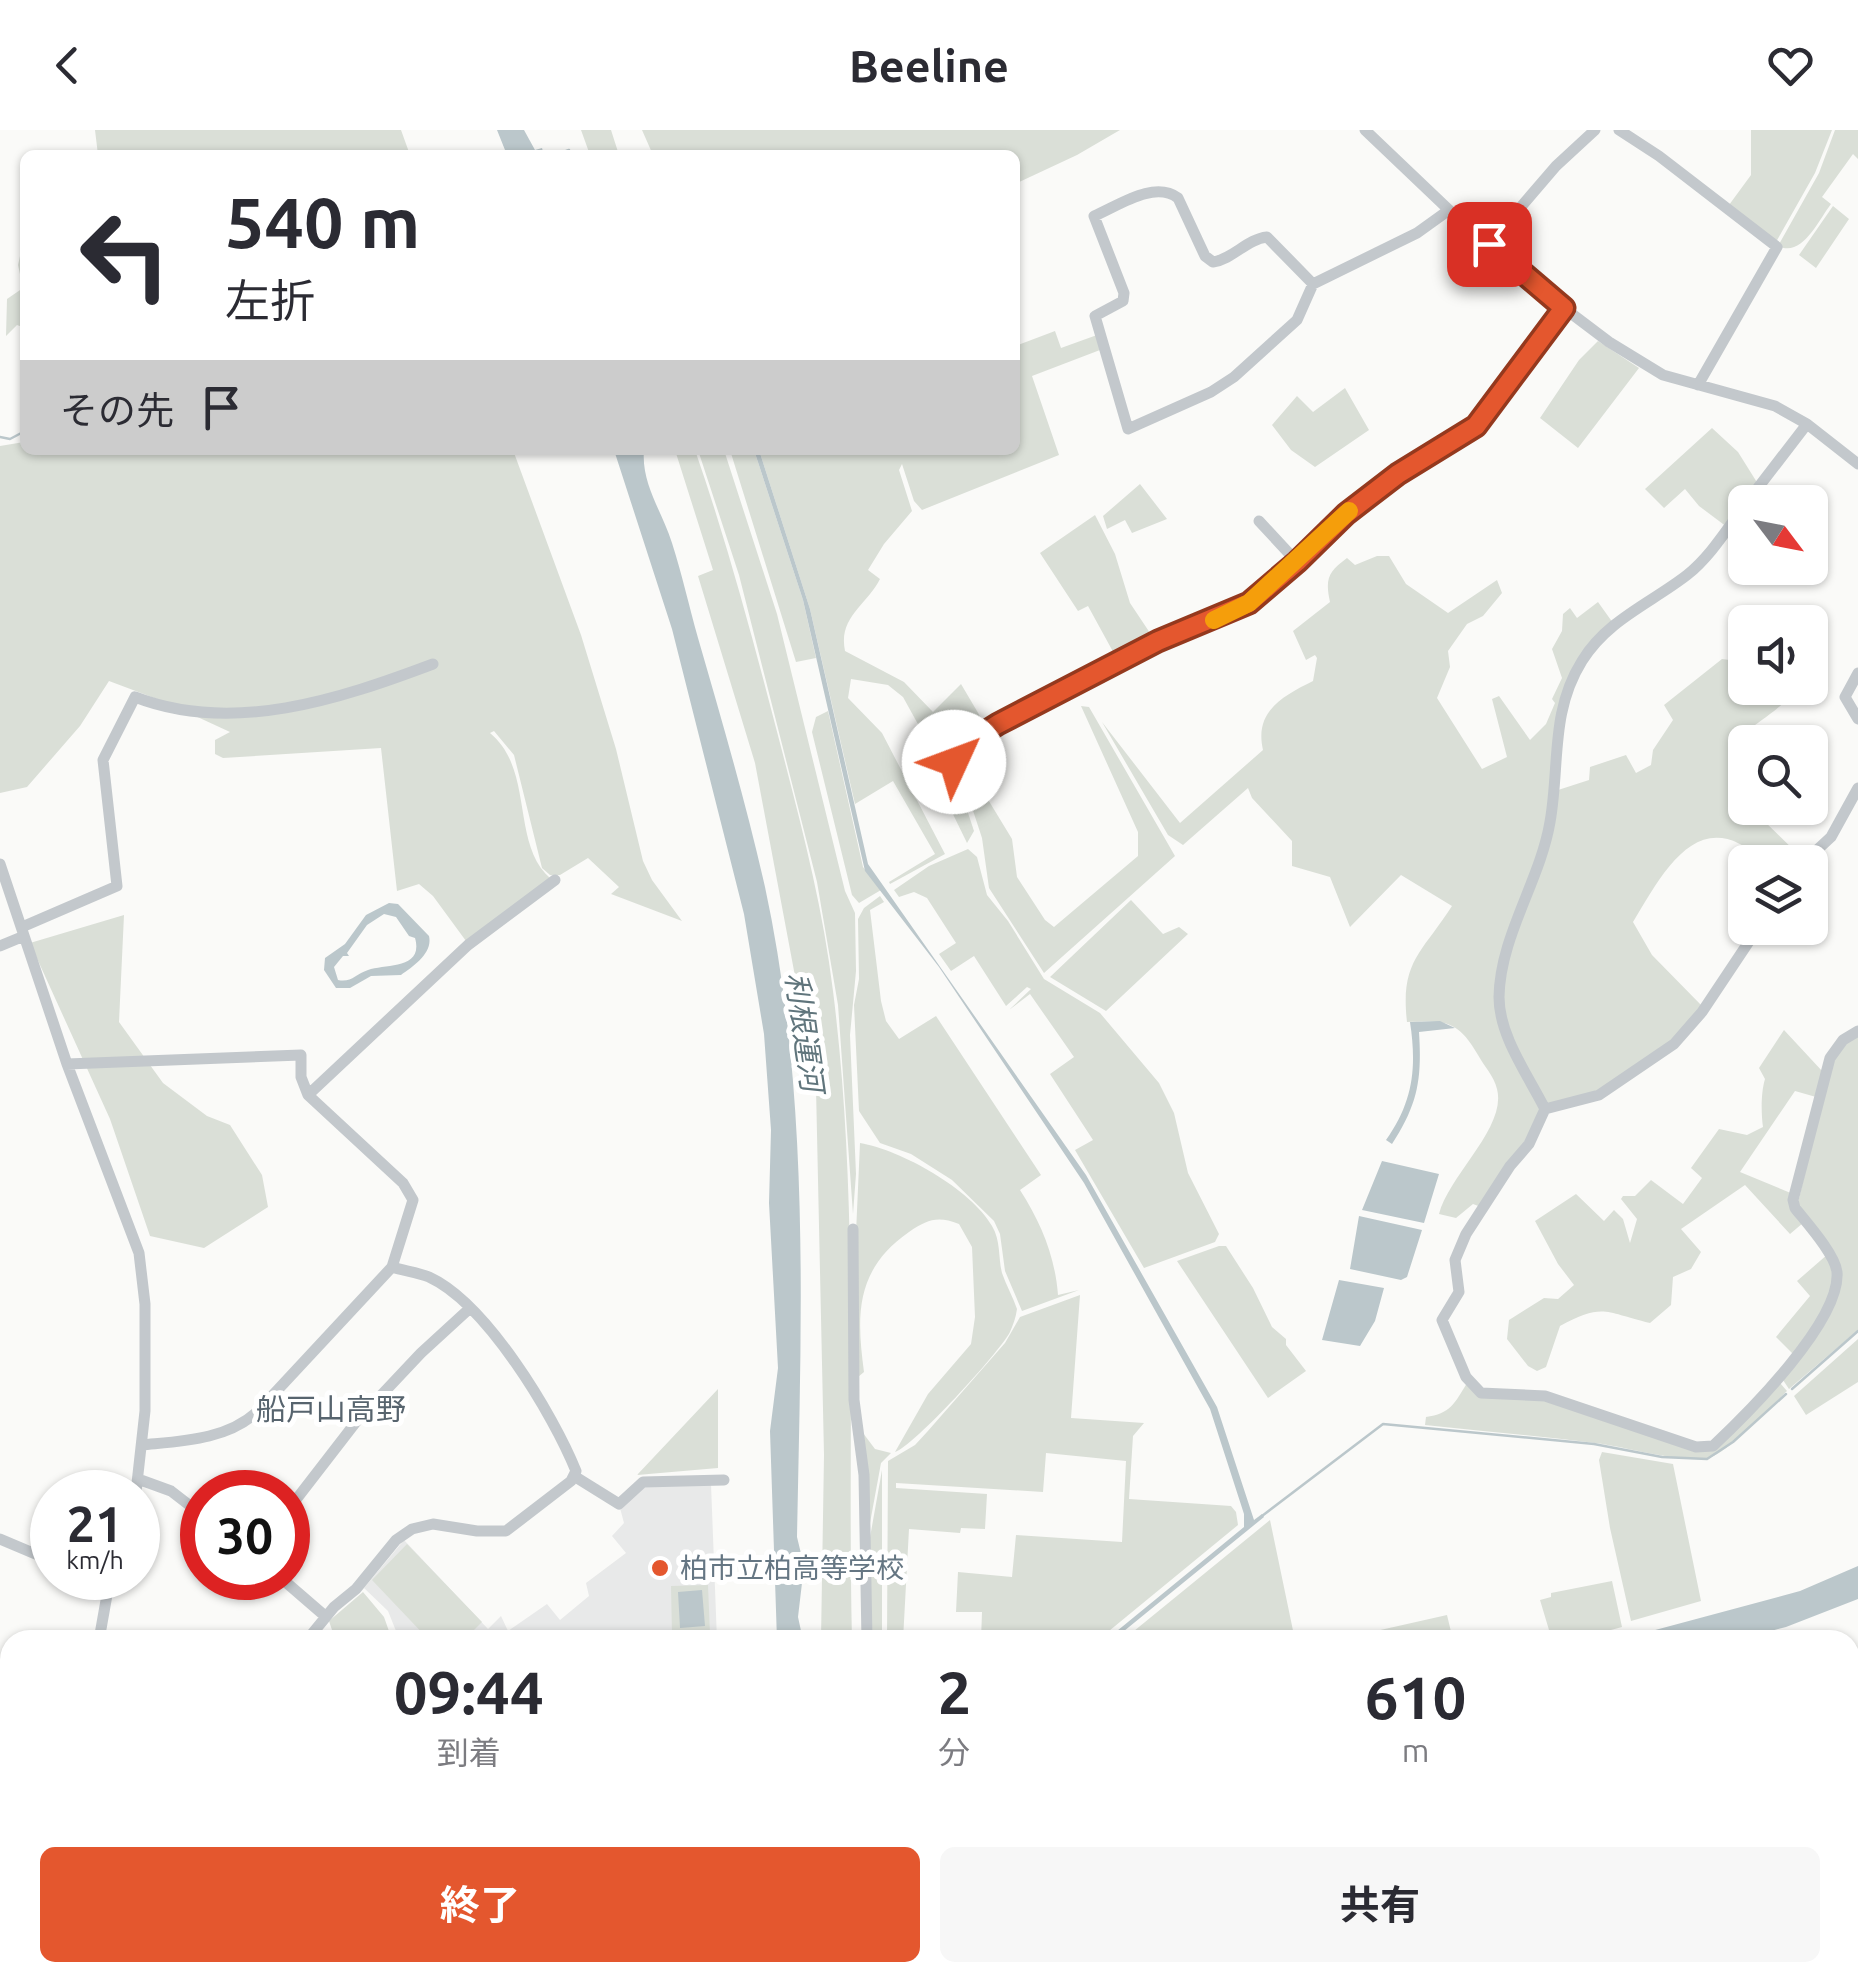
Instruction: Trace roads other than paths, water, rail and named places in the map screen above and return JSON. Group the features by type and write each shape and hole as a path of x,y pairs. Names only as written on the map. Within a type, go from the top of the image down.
{"street":[{"path":"1365,130 1449,210 1564,308 1664,375 1775,406 1807,424 1858,464"},
{"path":"1489,244 1556,166 1595,130"},
{"path":"1619,130 1777,247 1698,385"},
{"path":"1314,284 1267,236 1213,262 1206,256 1178,198 1171,193 1148,193 1094,216 1124,293 1123,300 1095,316 1128,429 1211,392 1234,377 1297,320 1314,284 1417,233 1449,210"},
{"path":"954,762 969,740 1158,641 1249,603 1346,514 1398,474 1476,426 1564,308"},
{"path":"1760,485 1807,424"},
{"path":"1259,521 1297,562"},
{"path":"1728,528 1688,574 1618,621 1597,641 1582,660 1560,706 1550,824 1504,968 1499,997 1510,1039 1544,1108 1535,1133 1466,1234 1454,1260 1460,1292 1442,1320 1466,1377 1481,1393 1546,1396 1696,1447 1708,1447 1728,1432 1802,1348 1836,1291 1834,1262 1793,1200 1825,1071 1835,1048 1858,1030"},
{"path":"0,946 117,886 102,760 135,697 190,712 259,711 319,702 432,664"},
{"path":"1858,673 1846,697 1858,719"},
{"path":"1822,845 1858,788"},
{"path":"0,864 68,1064 139,1252 145,1304 139,1470"},
{"path":"308,1095 460,952 556,880"},
{"path":"1544,1108 1599,1094 1674,1044 1702,1012 1747,945"},
{"path":"68,1064 302,1055 301,1077 308,1095 409,1190 412,1208 392,1267 248,1420 216,1435 142,1445"},
{"path":"853,1229 854,1400 864,1475 867,1630"},
{"path":"392,1267 426,1276 470,1309 498,1340 520,1370 572,1463 574,1476 619,1504 643,1482 724,1480"},
{"path":"310,1482 356,1422 421,1353 470,1309"},
{"path":"315,1630 325,1616 356,1590 396,1540 412,1529 432,1524 506,1531 574,1476"},
{"path":"0,1540 30,1552"},
{"path":"101,1630 106,1600"},
{"path":"306,1600 325,1616"}],"waterway":[{"path":"0,437 10,439 20,434"},
{"path":"1792,1389 1858,1331"},
{"path":"1262,1516 1383,1424 1707,1459 1733,1442 1786,1394"}],"place":[{"name":"柏市立柏高等学校","path":"660,1568"}],"district":[{"name":"船戸山高野","path":"331,1410"}],"water label":[{"name":"利根運河","path":"804,1032"}]}
